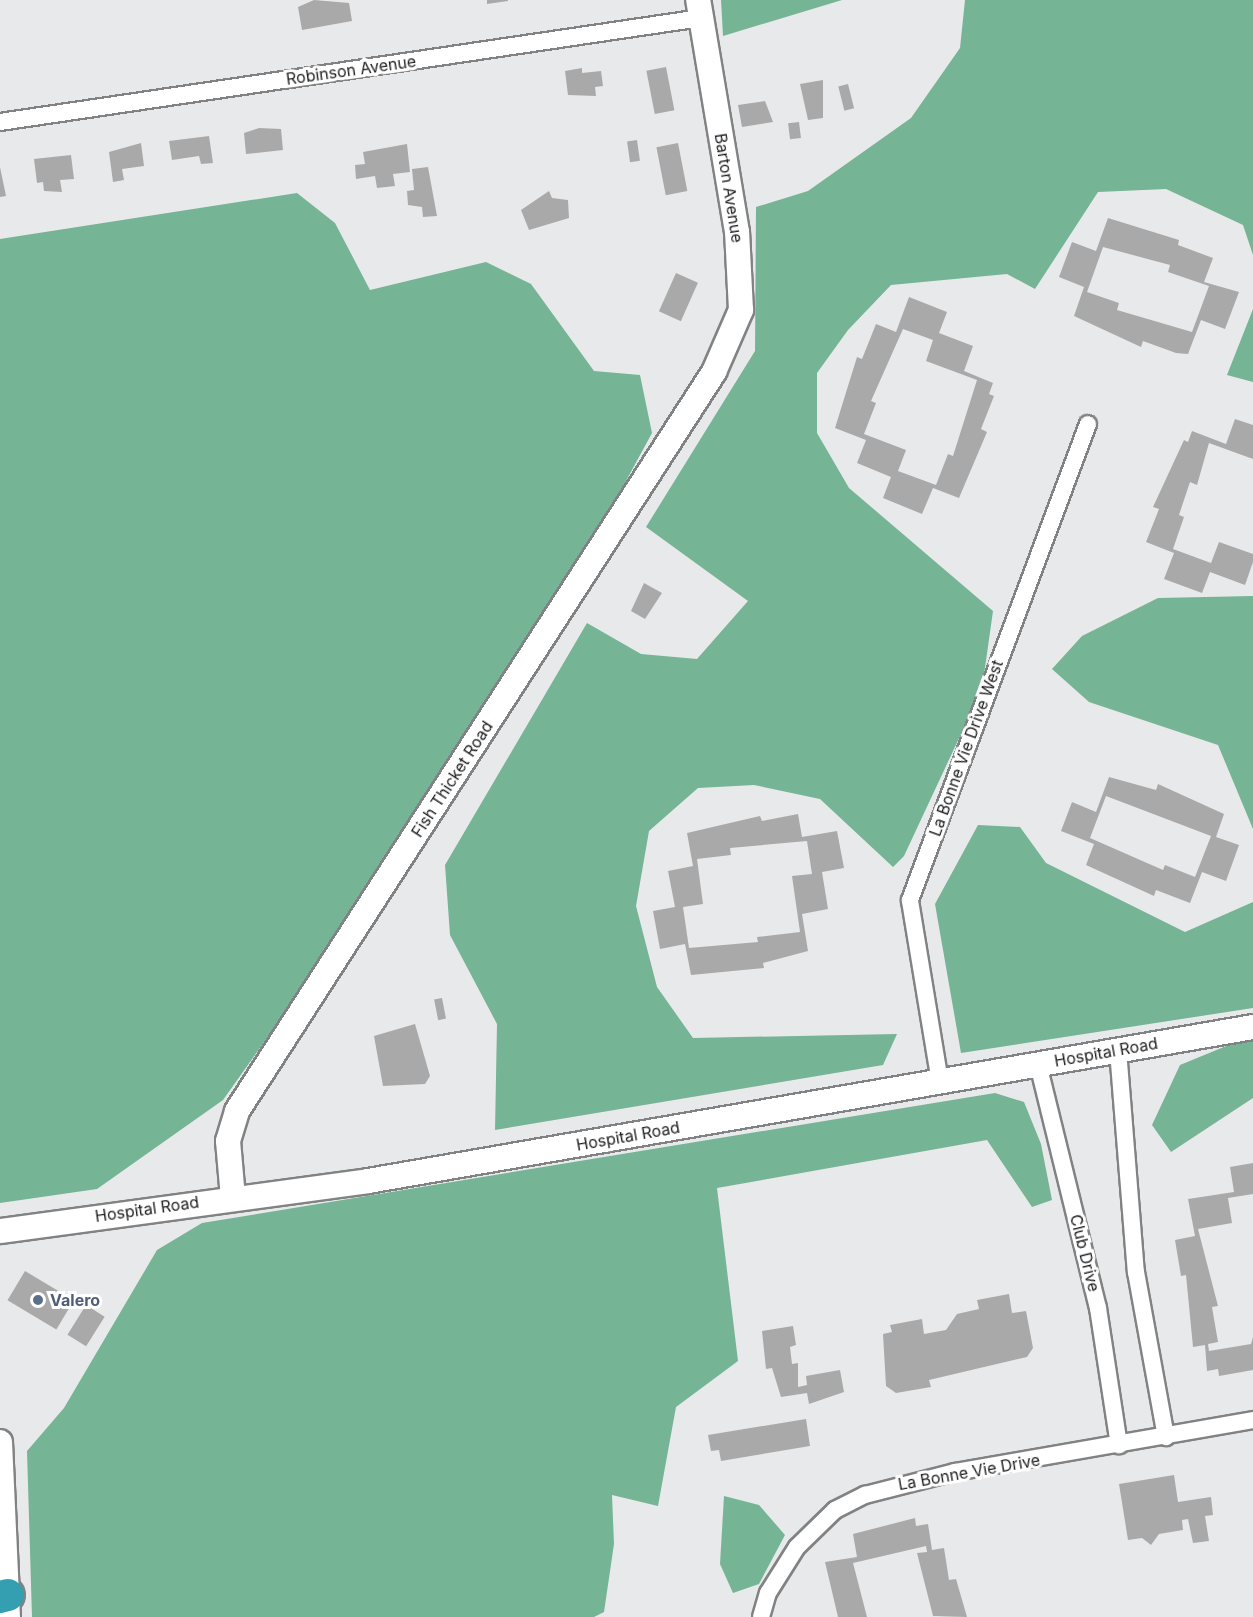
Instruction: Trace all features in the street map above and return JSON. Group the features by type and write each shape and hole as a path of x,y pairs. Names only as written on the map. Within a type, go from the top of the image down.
{"street":[{"name":"Robinson Avenue","path":"0,122 700,9"},
{"name":"Barton Avenue","path":"700,9 743,281 741,310 714,372"},
{"name":"Fish Thicket Road","path":"233,1198 228,1141 241,1103 714,372"},
{"name":"La Bonne Vie Drive West","path":"940,1082 910,900 1088,424"},
{"name":"Hospital Road","path":"0,1230 368,1181 1253,1028"},
{"path":"1118,1050 1136,1272 1166,1437"},
{"name":"Club Drive","path":"1038,1064 1098,1308 1119,1445"},
{"name":"La Bonne Vie Drive","path":"762,1617 768,1593 797,1546 835,1510 865,1495 895,1484 1253,1420"},
{"path":"0,1442 5,1603"}],"green space":[{"path":"721,0 842,0 723,36"},
{"path":"965,0 1253,0 1253,255 1243,225 1166,189 1098,192 1035,289 1007,274 891,285 848,330 817,373 817,433 849,488 993,611 982,689 904,856 893,867 820,799 754,785 698,788 649,831 636,906 657,987 693,1038 897,1034 883,1065 495,1130 497,1024 450,935 445,865 587,623 641,654 697,659 748,601 646,527 755,351 756,207 808,191 911,118 960,48"},
{"path":"297,193 335,223 370,290 486,262 531,284 594,371 640,375 652,433 601,527 333,945 223,1100 97,1189 0,1203 0,239"},
{"path":"1253,309 1253,382 1227,375"},
{"path":"1253,596 1253,829 1218,745 1089,702 1052,669 1082,636 1158,598"},
{"path":"978,825 1020,827 1046,863 1185,932 1253,902 1253,1008 961,1053 935,904"},
{"path":"1253,1035 1253,1098 1171,1152 1152,1125 1180,1065"},
{"path":"995,1093 1024,1102 1041,1144 1052,1200 1032,1207 987,1140 717,1188 738,1361 676,1407 658,1506 612,1495 614,1544 604,1612 594,1617 32,1617 27,1451 64,1408 157,1250 202,1223"},
{"path":"724,1496 759,1505 785,1535 759,1584 733,1593 720,1564"}],"building":[{"path":"314,0 349,3 352,21 302,30 298,7"},
{"path":"487,0 508,0 508,1 487,4"},
{"path":"666,67 674,110 655,114 646,71"},
{"path":"582,68 582,73 601,71 603,86 595,87 596,96 568,95 565,71"},
{"path":"823,80 823,118 808,120 800,84"},
{"path":"848,84 854,108 844,111 838,86"},
{"path":"765,101 773,122 742,127 738,105"},
{"path":"799,122 801,138 790,139 788,123"},
{"path":"259,128 281,129 283,150 246,154 244,133"},
{"path":"209,136 213,163 201,164 199,156 172,160 169,141"},
{"path":"637,140 640,161 630,162 627,141"},
{"path":"141,143 144,166 122,169 124,180 113,182 109,152"},
{"path":"678,143 687,191 666,195 656,147"},
{"path":"407,144 410,172 393,174 395,186 377,188 375,176 356,179 355,165 365,164 363,152"},
{"path":"71,155 74,179 60,180 62,192 44,191 43,182 37,183 34,159"},
{"path":"0,167 6,196 0,197"},
{"path":"428,167 437,216 423,217 422,207 408,205 407,191 414,190 412,169"},
{"path":"549,191 552,198 568,200 569,218 529,230 521,210"},
{"path":"1108,218 1179,240 1178,245 1213,258 1204,282 1239,292 1225,329 1201,320 1188,354 1176,353 1143,341 1141,347 1074,316 1084,287 1059,277 1072,242 1096,251","holes":["1103,247 1170,265 1168,272 1209,286 1192,332 1117,310 1119,303 1087,292"]},
{"path":"676,273 698,283 681,321 659,311"},
{"path":"909,297 947,312 939,333 973,346 964,371 993,383 989,394 994,396 981,429 987,432 959,498 933,488 922,514 883,498 891,477 857,463 866,440 835,428 857,357 862,359 876,324 896,332","holes":["903,329 933,340 926,361 977,380 953,456 948,454 936,485 898,471 906,450 864,434 876,403 871,401"]},
{"path":"1235,419 1253,425 1253,459 1209,443 1197,485 1190,482 1179,515 1184,517 1173,549 1211,563 1219,542 1253,554 1253,562 1245,585 1210,572 1202,593 1164,579 1174,553 1146,542 1159,509 1153,507 1184,440 1188,442 1192,431 1226,444"},
{"path":"644,583 662,593 645,619 631,611"},
{"path":"1109,777 1156,790 1158,784 1224,814 1216,837 1239,845 1226,881 1202,872 1190,903 1156,890 1154,896 1086,865 1094,844 1061,831 1072,802 1096,812","holes":["1106,796 1211,836 1195,877 1165,865 1163,870 1090,838"]},
{"path":"798,814 802,837 837,831 844,868 822,872 828,909 802,914 808,951 763,963 764,968 691,975 685,944 660,949 653,911 675,907 668,871 693,866 687,833 760,816 762,821","holes":["807,841 812,874 792,876 800,932 757,937 758,942 689,948 683,907 703,904 697,859 731,855 730,848"]},
{"path":"442,998 446,1019 438,1020 434,1000"},
{"path":"415,1024 430,1076 425,1084 383,1086 374,1036"},
{"path":"1253,1163 1253,1194 1228,1198 1232,1223 1198,1229 1218,1306 1212,1307 1218,1342 1208,1344 1209,1351 1251,1344 1253,1337 1253,1370 1219,1376 1218,1369 1207,1371 1205,1345 1193,1347 1186,1275 1181,1276 1175,1240 1195,1236 1188,1199 1234,1192 1230,1167"},
{"path":"25,1271 74,1300 56,1330 7,1300"},
{"path":"1009,1294 1012,1313 1026,1311 1033,1348 1027,1357 929,1380 931,1387 896,1393 886,1386 883,1334 892,1332 890,1325 922,1319 924,1334 946,1330 957,1314 979,1309 977,1300"},
{"path":"86,1305 105,1317 86,1346 67,1335"},
{"path":"793,1326 796,1345 790,1347 792,1364 798,1363 798,1387 807,1385 806,1376 840,1370 844,1392 809,1404 807,1393 781,1397 772,1368 766,1369 762,1331"},
{"path":"806,1419 810,1446 721,1461 719,1450 711,1451 708,1435"},
{"path":"1174,1475 1178,1502 1211,1497 1213,1515 1205,1516 1209,1541 1193,1543 1188,1519 1182,1520 1183,1530 1159,1534 1151,1545 1142,1538 1128,1540 1119,1484"},
{"path":"915,1518 916,1526 928,1524 932,1550 944,1548 949,1580 956,1579 967,1617 933,1616 917,1553 927,1552 926,1546 853,1563 867,1617 838,1617 825,1562 857,1557 853,1534"}],"place":[{"name":"Valero","path":"38,1300"}]}
